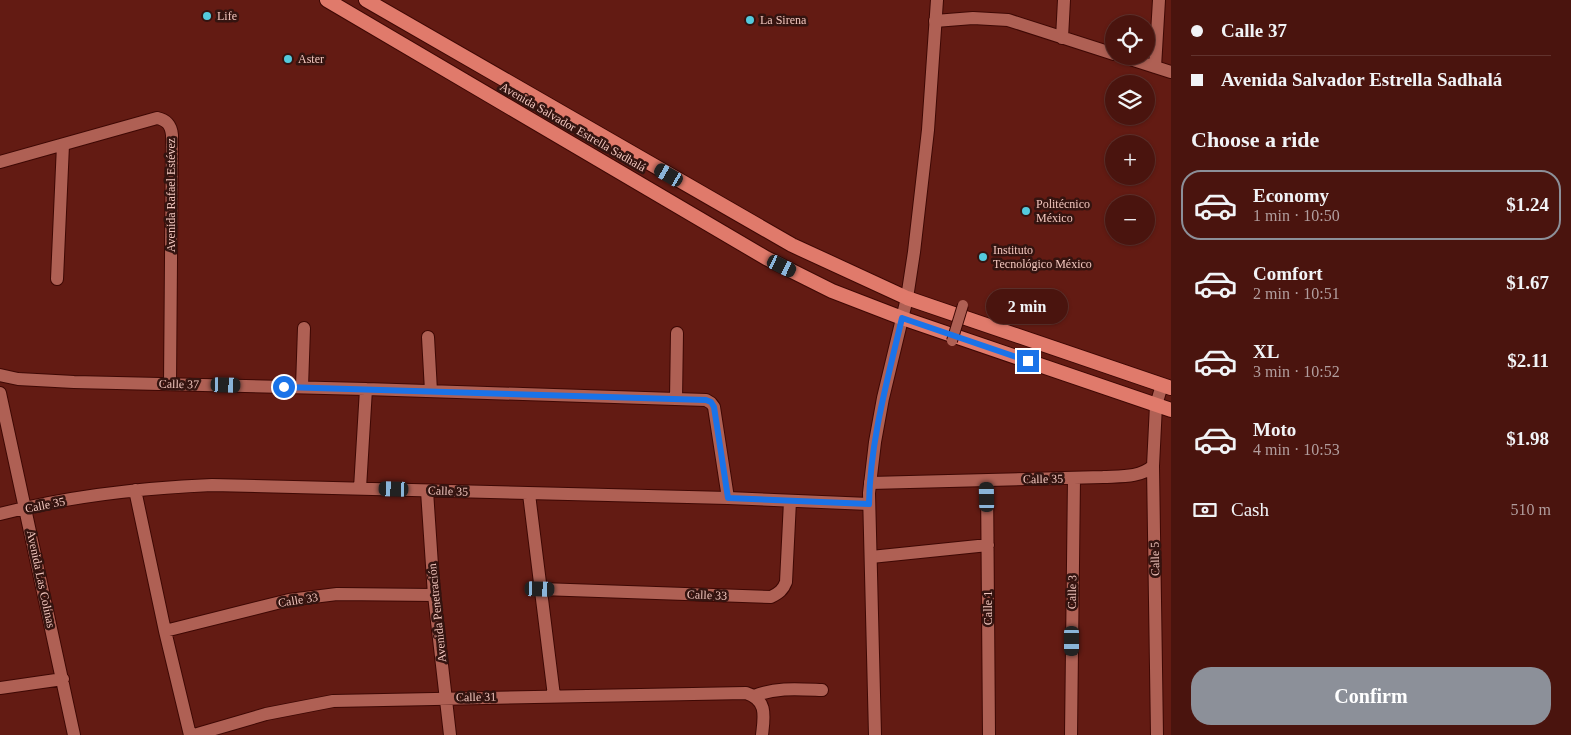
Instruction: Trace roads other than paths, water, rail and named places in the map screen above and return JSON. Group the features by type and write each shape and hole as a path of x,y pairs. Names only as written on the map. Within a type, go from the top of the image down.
{"highway":[{"name":"Avenida Salvador Estrella Sadhalá","path":"327,0 766,258 832,291 902,318 1171,410"},
{"name":"Avenida Salvador Estrella Sadhalá","path":"366,0 792,245 907,298 1167,386"}],"street":[{"path":"875,735 870,483 882,407 907,298 916,234 928,130 937,0"},
{"path":"1062,38 1064,0"},
{"path":"1155,67 1159,0"},
{"path":"935,21 973,18 1016,21 1105,51"},
{"path":"1149,65 1171,72"},
{"name":"Avenida Rafael Estévez","path":"0,162 157,118 163,119 171,128 170,384"},
{"path":"57,279 62,145"},
{"path":"952,341 963,305"},
{"path":"302,387 304,328"},
{"path":"676,399 677,333"},
{"path":"428,337 431,391"},
{"name":"Calle 37","path":"0,375 37,380 706,400 711,402 714,407 728,498"},
{"name":"Calle 5","path":"1157,735 1153,466 1156,405 1167,386"},
{"path":"360,488 366,389"},
{"name":"Avenida Las Colinas","path":"0,396 26,508 74,735"},
{"name":"Calle 35","path":"870,483 986,481 1134,475 1147,471 1153,466"},
{"name":"Calle 3","path":"1072,735 1074,478"},
{"name":"Calle 1","path":"986,481 989,735"},
{"name":"Calle 35","path":"0,514 135,490 212,485 728,498 869,504"},
{"path":"135,490 165,631 192,735"},
{"name":"Avenida Penetración","path":"427,491 434,595 450,735"},
{"path":"529,494 554,696"},
{"name":"Calle 33","path":"540,589 771,597 783,589 786,582 790,501"},
{"path":"871,557 988,544"},
{"name":"Calle 33","path":"165,631 289,600 337,594 434,595"},
{"path":"0,688 63,679"},
{"path":"762,735 764,716 757,699 771,690 822,690"},
{"name":"Calle 31","path":"192,735 266,714 333,701 746,693 757,699"}],"place":[{"name":"Life","path":"207,16"},
{"name":"La Sirena","path":"750,20"},
{"name":"Aster","path":"288,59"},
{"name":"Politécnico México","path":"1026,211"},
{"name":"Instituto Tecnológico México","path":"983,257"}]}
